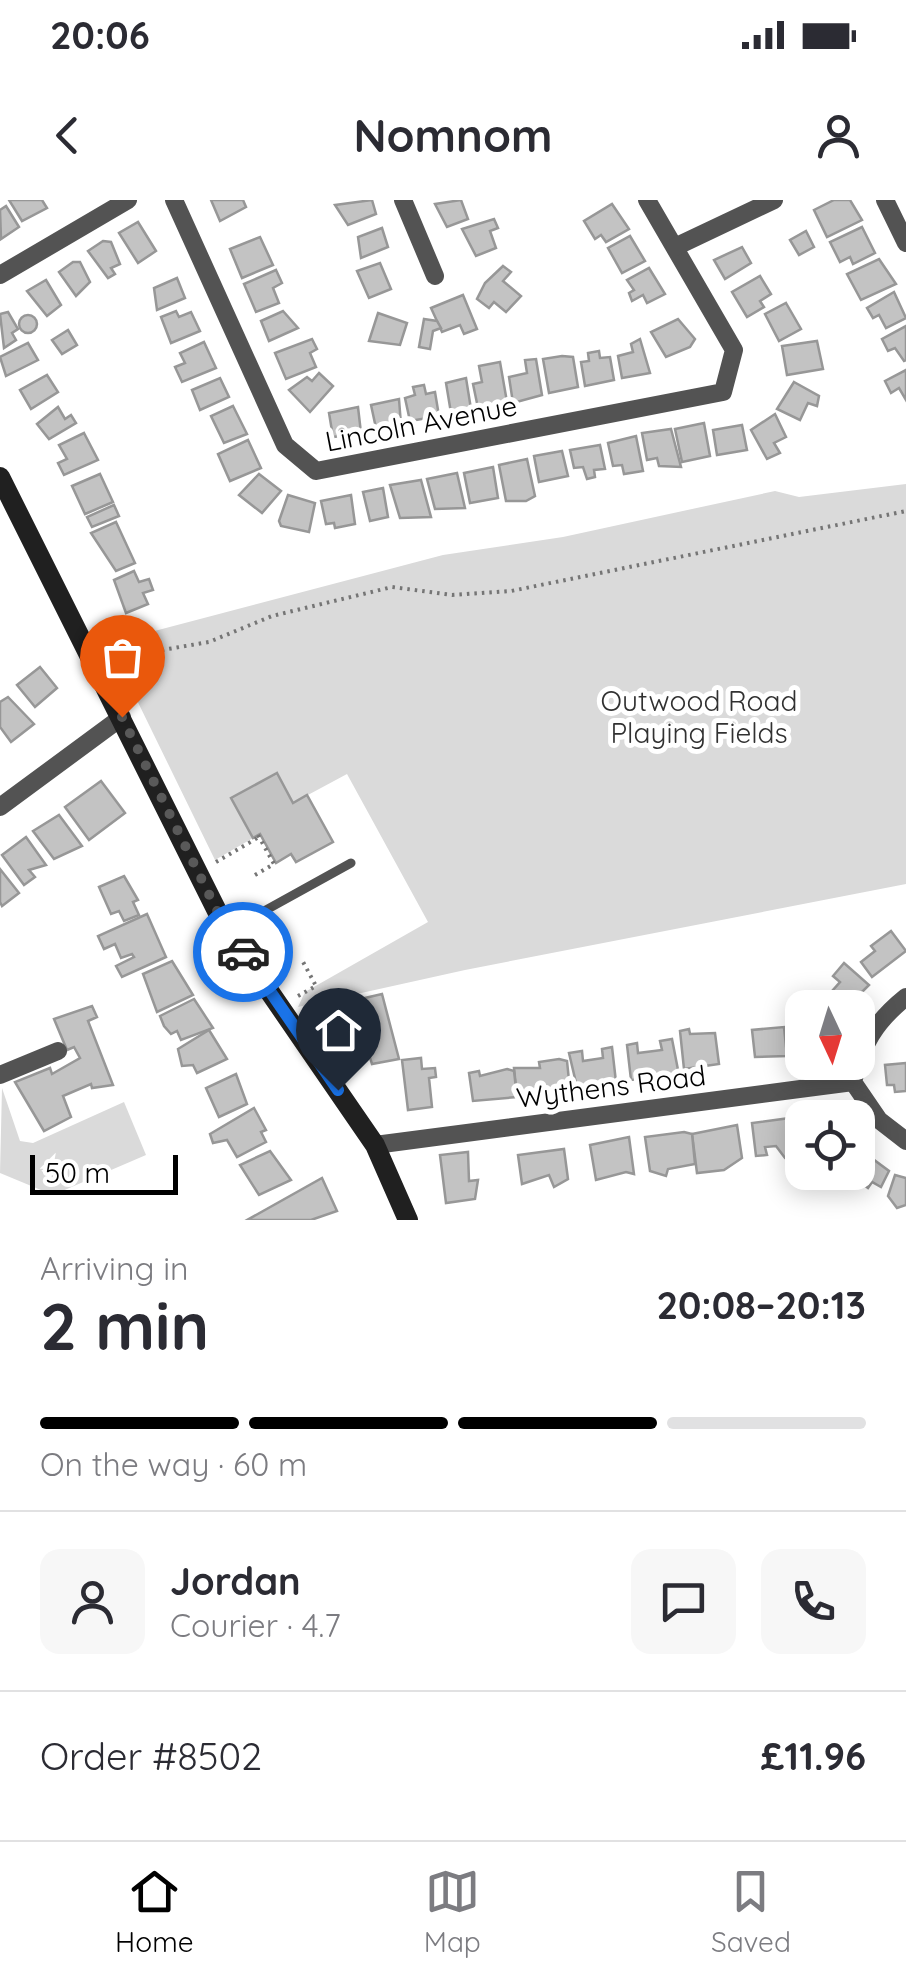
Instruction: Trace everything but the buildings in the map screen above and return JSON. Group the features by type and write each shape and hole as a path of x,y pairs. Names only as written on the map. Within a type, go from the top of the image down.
{"street":[{"path":"0,275 128,200"},
{"name":"Lincoln Avenue","path":"174,200 285,445 316,472 723,392 734,350 674,247"},
{"path":"403,200 435,276"},
{"path":"648,200 674,247 774,200"},
{"path":"885,200 906,242"},
{"path":"0,477 228,932 375,1145 408,1220"},
{"path":"0,807 122,717"},
{"path":"906,997 882,1016 867,1040 853,1082 878,1120 906,1140"},
{"path":"0,1075 58,1050"},
{"name":"Wythens Road","path":"375,1145 853,1082"}],"lane":[{"path":"228,932 350,863"}],"path":[{"path":"94,658 173,651 208,642 272,616 392,587 452,595 510,591 906,511"},
{"path":"198,872 259,836 274,864 255,875"},
{"path":"240,848 245,857"},
{"path":"281,1006 316,986 302,960"}],"green space":[{"name":"Outwood Road Playing Fields","path":"906,484 906,884 465,970 298,1007 305,992 428,922 347,774 293,803 277,772 232,797 253,838 215,860 109,643 443,555 563,537 775,491 799,497"},
{"path":"2,1088 20,1141 33,1143 124,1102 146,1155 53,1195 0,1173"}],"way so far":[{"path":"122,717 225,927 243,952"}],"route":[{"path":"243,952 338,1090"}]}
